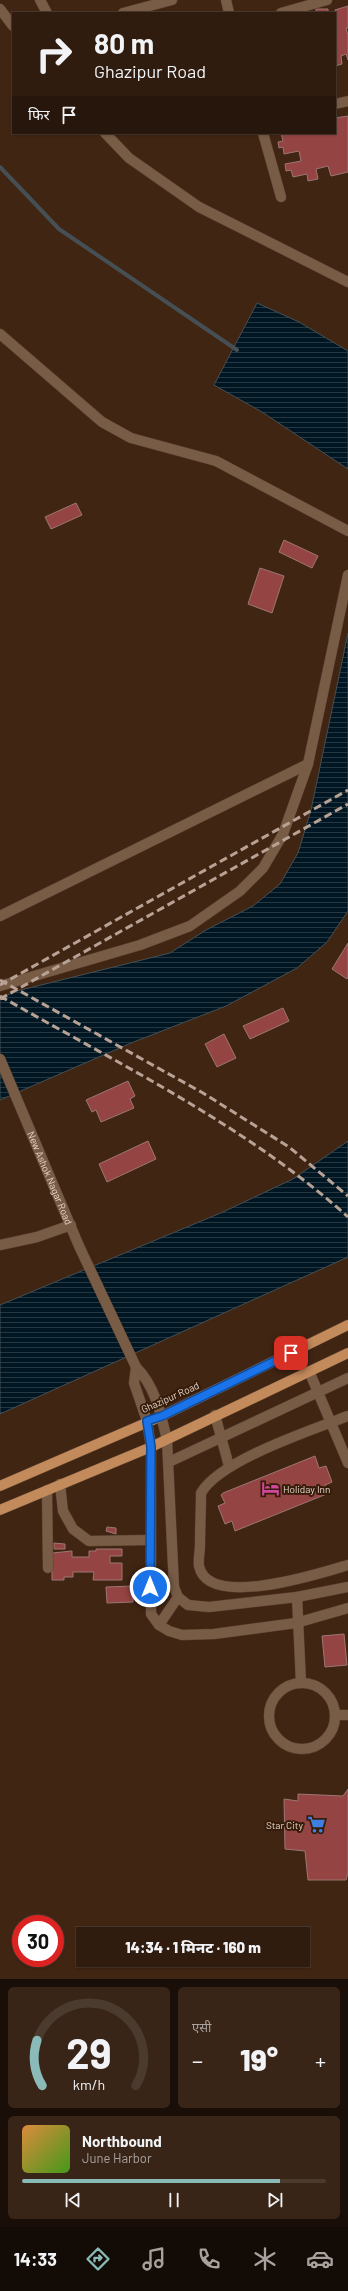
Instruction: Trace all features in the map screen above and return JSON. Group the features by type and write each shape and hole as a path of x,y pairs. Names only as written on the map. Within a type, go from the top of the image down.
{"main road":[{"name":"Ghazipur Road","path":"0,1486 147,1421 160,1411 348,1325"},
{"path":"0,1510 167,1440 215,1415 348,1353"}],"street":[{"path":"40,0 46,12"},
{"path":"125,12 138,4 172,0"},
{"path":"226,0 229,12"},
{"path":"285,12 327,0"},
{"path":"0,8 12,25"},
{"path":"336,104 348,101"},
{"path":"106,134 129,158 199,207 348,282"},
{"path":"263,134 281,198"},
{"path":"0,334 102,422 115,430 131,438 216,462 348,531"},
{"path":"0,986 140,945 190,926 240,892 263,868 283,834 308,764 348,575"},
{"path":"0,916 308,764"},
{"name":"New Ashok Nagar Road","path":"0,1059 79,1246 136,1367"},
{"path":"0,1245 37,1237 71,1225"},
{"path":"136,1367 134,1383 147,1421 151,1447 151,1614 159,1625 169,1631 182,1635 214,1634 296,1623 348,1608"},
{"path":"136,1367 147,1378 160,1411 167,1440 174,1587 178,1597 188,1605 209,1607 297,1597 348,1587"},
{"path":"308,1371 332,1423 348,1463"},
{"path":"169,1462 348,1378"},
{"path":"215,1415 229,1466"},
{"path":"348,1416 229,1466 204,1487 201,1493 199,1566 206,1577 216,1585 236,1588 310,1577 348,1565"},
{"path":"60,1484 62,1511 73,1529 89,1541 150,1540"},
{"path":"47,1490 48,1568"},
{"path":"159,1625 178,1597"},
{"path":"297,1597 296,1623 301,1683"},
{"path":"301,1683 314,1685 325,1692 332,1703 336,1715 334,1728 327,1739 316,1747 303,1750 290,1748 279,1741 270,1724 271,1705 278,1694 288,1686 301,1683"},
{"path":"336,1715 348,1716"}],"water":[{"path":"257,303 299,322 348,351 348,469 262,412 214,385"},
{"path":"348,633 348,911 327,942 297,968 226,1006 131,1043 0,1100 0,998 17,991 170,953 206,930 253,906 280,884 298,853 311,810"},
{"path":"348,1141 348,1257 0,1414 0,1305 223,1212 293,1179"}],"building":[{"path":"348,6 348,28 346,28 348,35 348,60 346,54 341,56 342,64 336,66 336,12 335,10"},
{"path":"316,9 328,9 328,12 316,12"},
{"path":"348,116 348,172 331,176 328,166 316,169 318,179 308,181 307,174 293,177 291,170 286,171 285,164 301,161 299,151 284,154 283,147 279,148 278,142 283,141 281,134 336,134 336,118"},
{"path":"76,503 82,515 51,529 45,517"},
{"path":"284,540 318,556 312,568 279,552"},
{"path":"260,568 284,576 272,613 248,604"},
{"path":"348,943 348,977 347,979 332,969"},
{"path":"283,1008 289,1021 250,1039 243,1026"},
{"path":"224,1034 236,1058 217,1067 205,1044"},
{"path":"128,1081 135,1096 130,1099 134,1108 101,1122 96,1110 92,1112 86,1100"},
{"path":"148,1141 156,1159 107,1182 99,1164"},
{"path":"315,1456 319,1468 326,1466 332,1482 325,1485 329,1493 235,1531 232,1521 225,1524 218,1506 225,1503 221,1495 223,1493"},
{"path":"107,1527 116,1528 116,1534 106,1531"},
{"path":"54,1543 65,1544 65,1549 54,1549"},
{"path":"96,1549 122,1549 122,1556 110,1556 110,1563 122,1563 122,1580 93,1580 94,1572 73,1572 73,1577 64,1577 64,1580 52,1580 52,1553 72,1551 72,1557 89,1557 89,1551 96,1551"},
{"path":"133,1586 133,1602 107,1603 106,1587"},
{"path":"344,1634 347,1665 325,1667 322,1636"},
{"name":"Star City","path":"348,1789 348,1873 346,1880 308,1880 305,1851 285,1849 284,1799 298,1801 298,1794 343,1796"}],"waterway":[{"path":"0,167 59,229 237,350"}],"railway":[{"path":"0,985 348,790"},
{"path":"0,999 348,804"},
{"path":"0,980 203,1093 289,1147 348,1196"},
{"path":"0,996 135,1071 224,1125 309,1184 348,1217"}],"place":[{"name":"Holiday Inn","path":"270,1489"},
{"name":"Star City","path":"316,1825"}],"route":[{"path":"150,1587 151,1447 147,1421 162,1416 291,1353"}]}
